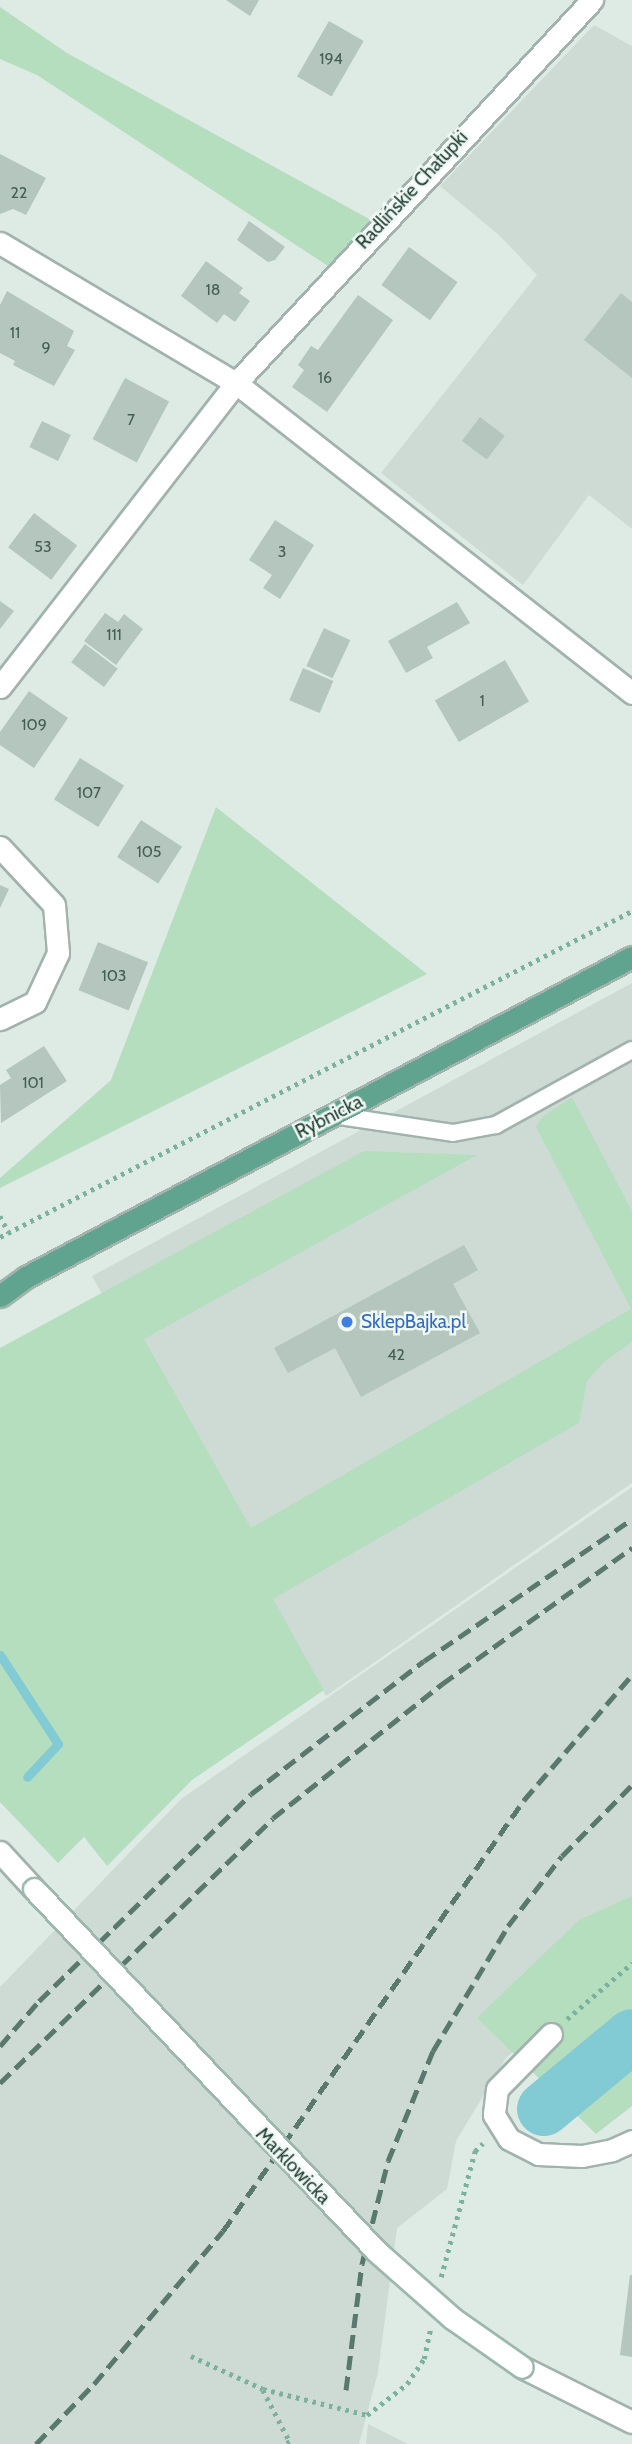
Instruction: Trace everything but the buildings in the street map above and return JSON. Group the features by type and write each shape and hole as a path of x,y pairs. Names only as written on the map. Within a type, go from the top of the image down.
{"main road":[{"name":"Rybnicka","path":"0,1296 26,1277 632,957"},
{"name":"Rybnicka","path":"0,1286 26,1277"}],"street":[{"name":"Radlińskie Chałupki","path":"0,687 236,383 592,0"},
{"path":"0,243 236,383 632,693"},
{"path":"0,847 54,905 58,953 35,1002 0,1019"},
{"name":"Marklowicka","path":"0,1852 375,2250 452,2318 522,2367 632,2422"},
{"path":"551,2034 497,2089 494,2115 509,2139 538,2154 582,2156 612,2151 632,2141"}],"lane":[{"path":"333,1115 453,1133 496,1125 632,1050"}],"path":[{"path":"0,1237 632,911"},
{"path":"0,1216 9,1233"},
{"path":"551,2034 632,1963"},
{"path":"440,2283 475,2151 500,2125"},
{"path":"191,2356 262,2389 368,2415 407,2384 424,2359 432,2321"},
{"path":"262,2389 288,2443"}],"shaded area":[{"path":"594,25 632,46 632,529 589,495 523,585 381,473 537,275 500,236 440,186"},
{"path":"632,983 632,1483 326,1696 92,1276"},
{"path":"632,1487 632,1946 506,2058 456,2141 447,2189 397,2228 378,2372 359,2444 0,2444 0,1987 181,1799"},
{"path":"368,2424 408,2444 366,2444"}],"green space":[{"path":"0,7 67,53 371,220 328,266 37,75 0,59"},
{"path":"216,807 427,974 0,1188 0,1178 111,1080"},
{"path":"572,1097 632,1211 632,1342 604,1362 587,1381 579,1423 273,1599 324,1690 192,1780 107,1866 84,1837 58,1863 0,1802 0,1348 364,1151 477,1155 144,1339 251,1528 631,1309 536,1127 542,1117"},
{"path":"632,1896 632,2106 596,2134 477,2018 579,1920"}],"waterway":[{"path":"0,1655 58,1744 27,1777"},
{"path":"544,2109 632,2036"}],"railway":[{"path":"0,2046 39,2001 251,1794 424,1661 632,1519"},
{"path":"0,2083 273,1818 442,1684 632,1548"},
{"path":"36,2444 94,2384 223,2231 524,1800 632,1675"},
{"path":"346,2390 362,2264 388,2161 433,2051 508,1926 562,1856 632,1785"}],"place":[{"name":"SklepBajka.pl","path":"347,1322"}]}
